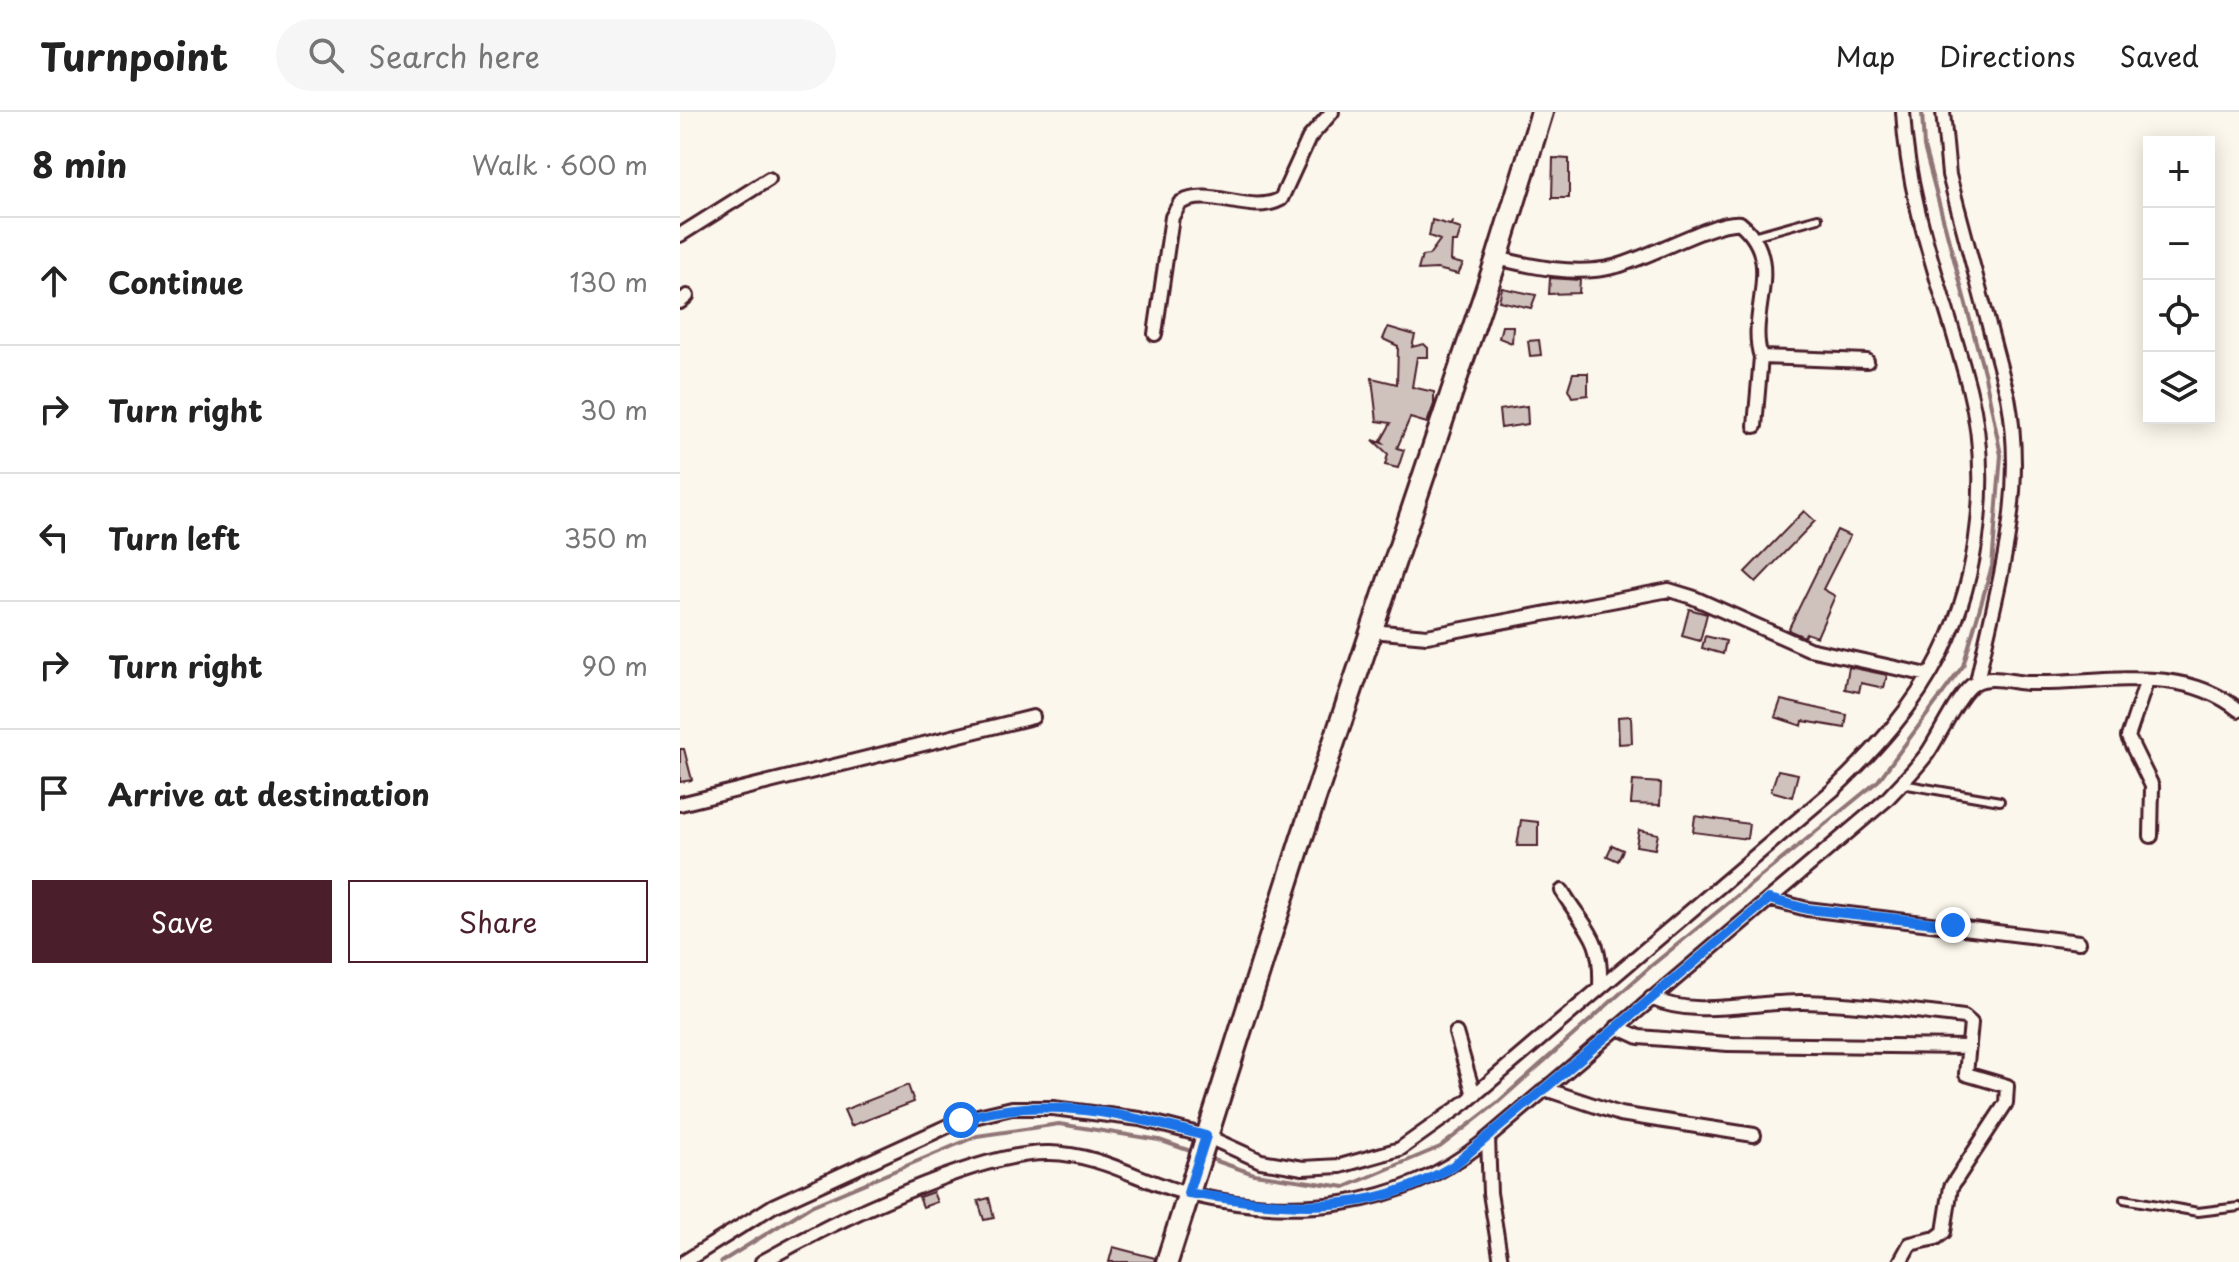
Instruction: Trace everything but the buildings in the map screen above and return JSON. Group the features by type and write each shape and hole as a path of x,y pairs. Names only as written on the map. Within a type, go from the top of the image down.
{"main road":[{"path":"1167,1262 1371,631 1497,258 1542,112"}],"street":[{"path":"1155,334 1172,217 1180,203 1201,198 1263,205 1281,199 1309,138 1332,112"},
{"path":"684,1262 773,1206 977,1114 1012,1108 1053,1108 1140,1119 1274,1165 1303,1168 1340,1166 1400,1149 1474,1095 1844,780 1906,710 1946,642 1970,568 1980,462 1970,392 1915,201 1903,112"},
{"path":"762,1262 908,1192 1014,1156 1052,1153 1091,1158 1270,1205 1313,1208 1401,1191 1434,1177 1488,1138 1902,784 1977,682 2014,516 2014,434 2005,384 1949,175 1943,112"},
{"path":"680,235 769,179"},
{"path":"1497,258 1531,266 1591,270 1639,259 1733,222 1740,223 1753,236 1761,252 1763,268 1761,357 1755,426"},
{"path":"1761,357 1867,361"},
{"path":"1371,631 1427,636 1528,620 1639,593 1669,590 1809,649 1928,675"},
{"path":"1977,682 2029,683 2102,678 2147,680 2203,689 2224,698 2239,710"},
{"path":"2147,680 2128,737 2152,786 2151,836"},
{"path":"680,804 1033,717"},
{"path":"1562,891 1590,930 1601,955 1600,987"},
{"path":"1769,899 1807,909 2079,942"},
{"path":"1651,998 1674,1007 1806,1002 1964,1017 1971,1023 1966,1074 2007,1086 2006,1103 1951,1187 1944,1232 1936,1238 1910,1244 1900,1262"},
{"path":"1617,1027 1639,1037 1728,1044 1969,1047"},
{"path":"1456,1033 1474,1095"},
{"path":"1545,1089 1620,1114 1754,1135"},
{"path":"1488,1138 1489,1179 1501,1262"}],"lane":[{"path":"1753,236 1818,218"},
{"path":"1902,784 2000,801"},
{"path":"2124,1199 2198,1212 2239,1207"}],"waterway":[{"path":"1208,1158 1254,1174 1345,1187 1440,1147 1497,1103 1651,966 1878,781 1963,666 1992,566 2001,455 1985,376 1924,147 1922,112"},
{"path":"721,1262 811,1206 977,1136 1059,1124 1159,1140 1196,1153"}],"route":[{"path":"961,1120 1012,1108 1040,1107 1140,1119 1206,1136 1188,1193 1313,1208 1376,1198 1401,1191 1453,1166 1769,899 1807,909 1953,925"}]}
